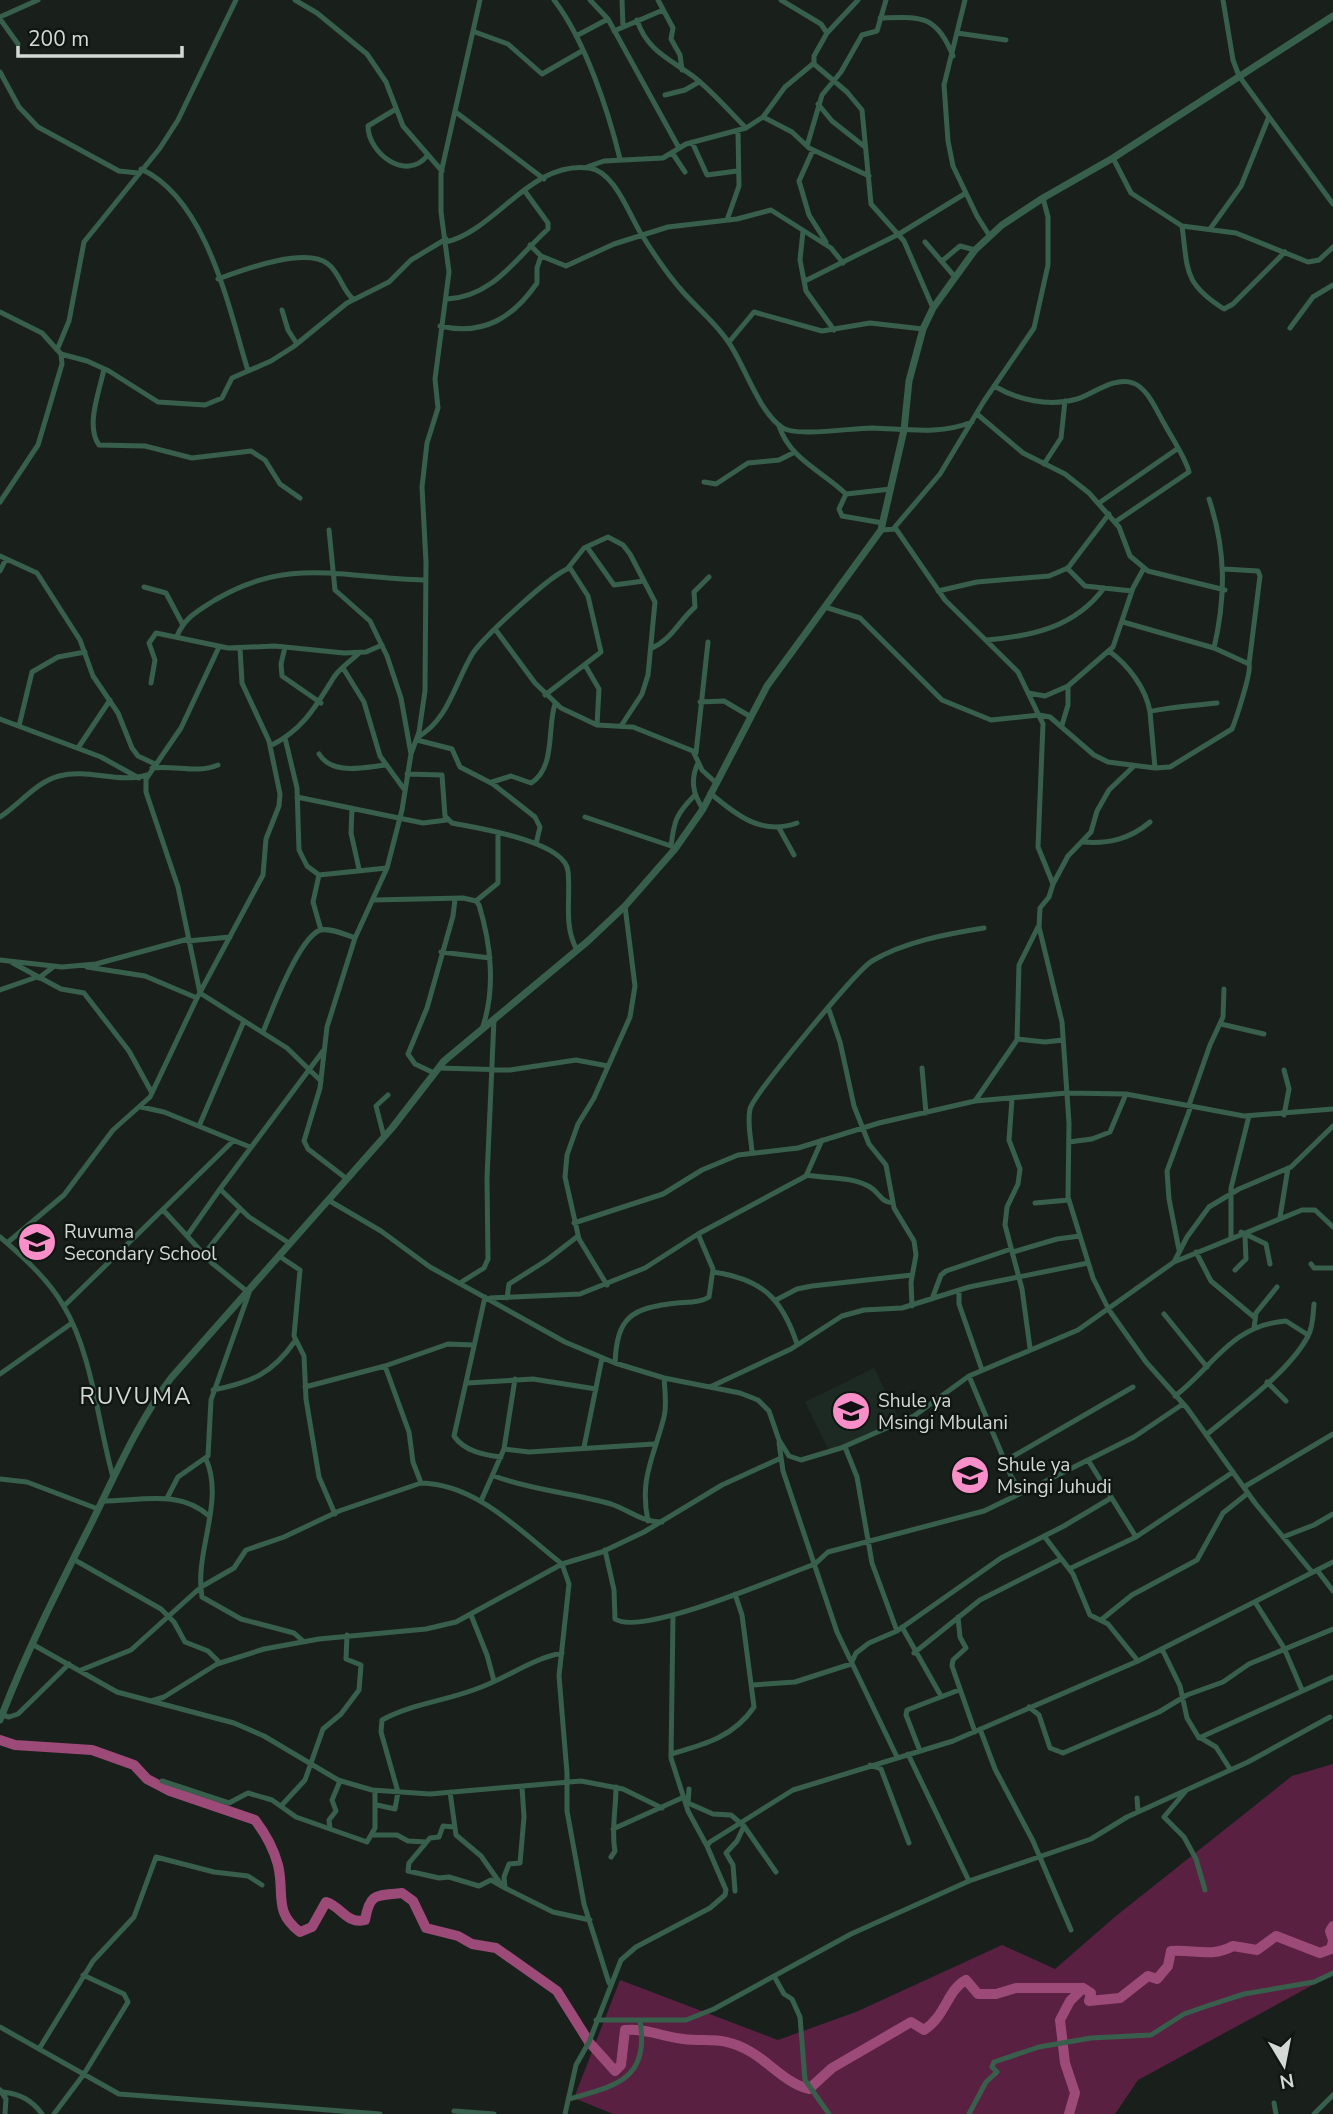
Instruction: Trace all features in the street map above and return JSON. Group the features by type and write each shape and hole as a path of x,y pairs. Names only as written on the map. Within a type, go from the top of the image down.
{"street":[{"path":"1,17 38,0"},
{"path":"0,502 38,445 62,364 59,352 69,321 84,243 160,148 178,120 236,0"},
{"path":"295,0 317,13 367,54 386,82 403,126 442,171"},
{"path":"347,1179 305,1144 321,1082 326,1031 355,938 387,868 425,691 422,487 427,443 438,408 435,379 440,326 447,299 446,241 440,190 480,0"},
{"path":"554,0 576,36 606,106 620,159"},
{"path":"590,0 608,19 680,148"},
{"path":"622,0 623,27"},
{"path":"658,0 673,28 671,37 680,55 682,70"},
{"path":"781,0 821,24 827,33"},
{"path":"0,312 42,333 59,352 104,369 158,402 205,405 218,401 232,378 297,344 353,299 389,282 411,260 446,241 471,233 524,190 544,179 565,170 620,159 654,159 673,154 692,142 746,128 763,117 785,87 814,63 827,33 858,0"},
{"path":"844,263 828,246 809,215 799,181 810,148 818,104 862,35 877,31 886,0"},
{"path":"965,0 944,85 947,141 953,166 989,235"},
{"path":"1223,0 1233,60 1239,76 1333,204"},
{"path":"0,7 1,17 18,44"},
{"path":"614,31 663,10"},
{"path":"880,18 919,16 943,36 953,56"},
{"path":"69,1664 18,1714 1,1718 32,1644 113,1477 153,1402 194,1351 249,1293 289,1243 384,1137 436,1071 625,906 703,809 767,686 882,526 904,430 909,381 923,329 933,308 975,250 989,235 1043,198 1113,158 1333,16"},
{"path":"576,36 608,19"},
{"path":"637,20 643,35 656,51 699,82 746,128"},
{"path":"475,32 508,44 542,74 582,51"},
{"path":"957,33 1006,40"},
{"path":"814,63 862,110 873,209 899,234 933,308"},
{"path":"0,72 19,107 38,127 119,172 140,171 167,186 198,229 237,325 248,371"},
{"path":"665,95 685,90 699,82"},
{"path":"818,104 832,121 867,149"},
{"path":"396,109 368,125 379,150 393,163 410,168 421,163 427,156"},
{"path":"457,113 544,179"},
{"path":"763,117 786,128 810,148 869,176"},
{"path":"1209,229 1219,220 1241,186 1268,119"},
{"path":"727,220 737,197 738,131"},
{"path":"692,142 707,175 737,171"},
{"path":"673,154 685,172"},
{"path":"1113,158 1131,192 1182,226 1236,233 1313,262 1333,247"},
{"path":"586,167 598,170 608,179 643,237 683,292 711,318 729,342 793,453 846,494 891,489"},
{"path":"447,299 484,291 549,227 524,190"},
{"path":"805,281 899,234 966,193"},
{"path":"894,528 930,488 994,386 1024,345 1037,318 1049,249 1048,217 1043,198"},
{"path":"530,245 541,256 570,266 614,244 668,227 727,220 771,210 828,246"},
{"path":"1182,226 1185,267 1189,277 1205,296 1224,309 1233,304 1285,252"},
{"path":"803,231 800,260 808,295 834,330"},
{"path":"925,242 955,277"},
{"path":"943,261 960,246 975,250"},
{"path":"440,326 477,330 497,321 537,283 537,268 541,256"},
{"path":"219,279 253,267 312,257 328,264 353,299"},
{"path":"1290,328 1314,297 1333,285"},
{"path":"282,310 288,330 297,344"},
{"path":"729,342 754,312 812,329 834,330 870,323 923,329"},
{"path":"104,369 94,418 94,438 99,445 145,446 195,458 251,451 265,460 280,484 300,498"},
{"path":"994,386 1023,399 1065,401 1107,386 1135,383 1152,402 1189,469 1187,475 1115,522"},
{"path":"1044,464 1061,438 1065,401"},
{"path":"977,414 1023,453 1074,480 1099,503 1115,522 1130,556 1144,568 1160,575 1225,590"},
{"path":"778,424 790,431 904,430 952,428 972,422"},
{"path":"1099,503 1177,449"},
{"path":"704,482 716,484 748,463 779,460 793,453"},
{"path":"846,494 839,509 842,516 894,528 938,591 1018,672 1039,715 1044,743 1038,847 1053,884"},
{"path":"1209,499 1224,569 1225,590 1214,648"},
{"path":"938,591 977,582 1049,576 1067,568 1109,514"},
{"path":"329,530 332,571 338,594 366,616 382,645 401,698 411,754"},
{"path":"417,738 438,722 473,654 495,629 568,568 587,547 602,538 616,540 630,554 655,602 652,648 644,689 621,726"},
{"path":"587,547 614,585 644,581"},
{"path":"0,571 3,557 37,573 85,652 93,676 110,700 134,752 154,766 174,766 195,771 218,765"},
{"path":"545,695 601,652 588,596 573,569 568,568"},
{"path":"1067,568 1085,586 1132,591"},
{"path":"1028,693 1045,696 1068,686 1109,651 1123,622 1132,591 1144,568"},
{"path":"825,607 860,618 942,700 991,720 1039,715 1062,725 1094,755 1108,761 1134,766 1171,767 1232,729 1239,701 1251,673 1249,664 1260,576 1258,571 1251,569 1224,569"},
{"path":"177,636 197,610 245,585 283,575 332,571 424,580"},
{"path":"652,648 667,639 678,622 695,607 694,592 709,577"},
{"path":"144,587 166,593 183,625"},
{"path":"986,640 1064,624 1090,606 1104,588"},
{"path":"1123,622 1214,648 1249,664"},
{"path":"495,629 545,695 555,704 597,725 621,726 667,739 696,753"},
{"path":"150,683 155,660 149,645 150,638 160,633 219,647 285,647 315,652 359,653 382,645"},
{"path":"703,809 695,795 693,781 698,763 696,753 700,702 706,679 708,642"},
{"path":"146,789 147,775 181,728 219,647"},
{"path":"285,647 281,664 282,676 321,703"},
{"path":"7,1243 64,1195 113,1130 141,1107 152,1093 199,996 263,875 266,839 279,806 270,746 244,692 239,673 240,648"},
{"path":"1109,651 1130,669 1148,701 1155,768"},
{"path":"19,726 32,672 58,657 85,652"},
{"path":"270,746 285,738 321,703 335,676 359,653"},
{"path":"584,665 599,690 597,725"},
{"path":"343,668 364,702 380,755 404,789"},
{"path":"1062,725 1069,705 1068,686"},
{"path":"78,748 110,700"},
{"path":"700,702 724,701 751,717"},
{"path":"1150,712 1159,708 1179,710 1196,704 1217,703"},
{"path":"490,782 511,776 531,783 537,779 549,749 555,704"},
{"path":"0,719 78,748 137,778 146,789 178,887 199,996"},
{"path":"285,738 297,797 299,850 307,866 319,874 387,868"},
{"path":"417,738 452,749 460,767 490,782 536,817 540,827 536,844"},
{"path":"319,754 331,766 340,768 386,765"},
{"path":"698,763 715,782"},
{"path":"1134,766 1106,793 1091,832 1068,856 1049,897 1040,908 1039,925 1062,1023 1069,1142 1069,1200 1088,1263 1110,1310 1246,1490 1333,1591"},
{"path":"0,817 37,787 57,776 79,774 137,778 147,775"},
{"path":"407,774 442,775 447,820"},
{"path":"710,793 732,812 754,824 779,828 797,823"},
{"path":"673,848 672,826 683,806 695,795"},
{"path":"297,797 427,823 447,820 536,844 560,857 568,869 569,936 577,950"},
{"path":"352,808 351,832 359,869"},
{"path":"585,817 673,848"},
{"path":"1083,842 1111,842 1131,835 1150,822"},
{"path":"779,828 794,855"},
{"path":"373,900 476,901 498,884 498,833"},
{"path":"319,874 313,904 321,930"},
{"path":"455,899 453,916 427,1008 408,1054 415,1064 436,1071 492,1071 576,1060 608,1066"},
{"path":"476,901 482,913 490,958 489,1002 482,1029"},
{"path":"607,1285 578,1236 565,1177 567,1155 578,1124 631,1017 635,998 625,906"},
{"path":"975,1101 989,1086 1017,1039 1019,965 1039,925"},
{"path":"751,1152 750,1122 755,1100 780,1064 861,971 875,960 926,940 984,928"},
{"path":"321,930 355,938"},
{"path":"262,1032 289,971 321,930"},
{"path":"0,960 53,967 81,966 114,962 188,940 230,937"},
{"path":"442,952 490,958"},
{"path":"11,962 61,989 84,993 129,1051 152,1093"},
{"path":"81,966 145,976 199,996 288,1048 321,1082"},
{"path":"0,990 38,978 53,967"},
{"path":"1179,1250 1168,1199 1167,1171 1220,1024 1224,989"},
{"path":"829,1010 863,1128 869,1144 886,1165 893,1202 916,1249 912,1275 912,1306"},
{"path":"460,1283 484,1268 488,1259 487,1178 494,1018"},
{"path":"200,1126 244,1020"},
{"path":"1220,1024 1264,1034"},
{"path":"1017,1039 1045,1042 1063,1040"},
{"path":"187,1236 323,1051"},
{"path":"922,1068 926,1113"},
{"path":"1284,1070 1289,1089 1284,1115"},
{"path":"574,1223 663,1194 711,1165 751,1152 790,1149 975,1101 1067,1093 1126,1094 1249,1116 1333,1110"},
{"path":"1069,1142 1092,1139 1110,1132 1126,1094"},
{"path":"384,1137 376,1106 388,1095"},
{"path":"1012,1099 1009,1140 1020,1168 1018,1184 1005,1216 1020,1278 1030,1348"},
{"path":"141,1107 200,1126 250,1147"},
{"path":"1231,1237 1231,1193 1249,1116"},
{"path":"1174,1262 1179,1250 1209,1208 1231,1193 1288,1168 1333,1126"},
{"path":"807,1175 822,1140"},
{"path":"64,1306 233,1141"},
{"path":"1280,1217 1288,1168"},
{"path":"486,1298 564,1296 607,1285 652,1264 698,1234 807,1175 836,1177 865,1185 871,1187 884,1201 893,1202"},
{"path":"220,1189 240,1209 289,1243"},
{"path":"328,1200 460,1283 565,1342 615,1363 664,1378 747,1395 764,1405 779,1440 789,1456 796,1460 845,1447 914,1416 969,1376 1078,1330 1110,1310 1174,1262 1196,1252 1280,1217 1309,1209 1324,1216 1333,1227"},
{"path":"1035,1203 1069,1200"},
{"path":"204,1254 240,1209"},
{"path":"164,1211 204,1254 249,1293"},
{"path":"1324,1216 1333,1211"},
{"path":"615,1363 618,1331 624,1321 659,1306 704,1300 711,1293 712,1261 698,1234"},
{"path":"1243,1234 1266,1244 1270,1264"},
{"path":"1235,1270 1246,1259 1243,1234"},
{"path":"507,1298 509,1284 578,1236"},
{"path":"932,1299 941,1275 946,1271 1012,1250 1080,1236"},
{"path":"0,1237 31,1266 64,1306 89,1375 113,1477"},
{"path":"1196,1252 1211,1280 1254,1317"},
{"path":"279,1256 300,1270 295,1341 304,1356 304,1387 319,1477 335,1514"},
{"path":"710,1387 797,1344 842,1316 863,1310 912,1306 960,1290 1088,1263"},
{"path":"1311,1264 1314,1268 1333,1268"},
{"path":"713,1272 751,1282 776,1300 788,1319 797,1344"},
{"path":"776,1300 797,1289 812,1286 912,1275"},
{"path":"1254,1328 1254,1317 1277,1287"},
{"path":"960,1290 958,1304 982,1370"},
{"path":"249,1293 214,1390 206,1459 211,1475 201,1587 203,1599 214,1605 257,1625 294,1633 303,1641"},
{"path":"486,1298 454,1436 459,1443 478,1453 501,1457"},
{"path":"1206,1435 1268,1382 1308,1335 1314,1304"},
{"path":"1164,1314 1207,1367"},
{"path":"1175,1396 1196,1380 1218,1352 1254,1328 1286,1321 1308,1335"},
{"path":"0,1374 72,1323"},
{"path":"214,1390 242,1384 273,1368 295,1341"},
{"path":"304,1387 385,1366 448,1343 473,1345"},
{"path":"584,1447 602,1358"},
{"path":"385,1366 409,1430 413,1462 421,1483"},
{"path":"969,1376 1016,1484 1026,1487 1038,1485"},
{"path":"648,1521 643,1490 664,1416 664,1378"},
{"path":"481,1501 504,1448 515,1380"},
{"path":"467,1383 547,1380 596,1389"},
{"path":"1268,1382 1286,1401"},
{"path":"1005,1461 1133,1387"},
{"path":"605,1550 614,1590 615,1619 620,1622 673,1616 815,1564 828,1552 984,1511 1134,1437 1183,1405"},
{"path":"1101,1620 1132,1595 1197,1560 1223,1513 1246,1490 1333,1434"},
{"path":"779,1440 781,1458 815,1564 851,1664 897,1758"},
{"path":"504,1448 528,1452 654,1444"},
{"path":"845,1447 857,1477 871,1541 872,1563 900,1629 941,1696"},
{"path":"151,1701 164,1697 220,1663 303,1641 426,1629 471,1615 562,1564 605,1550 663,1521 731,1480 781,1458"},
{"path":"167,1498 178,1477 206,1459"},
{"path":"1088,1460 1136,1537"},
{"path":"1069,1569 1136,1537 1233,1472"},
{"path":"494,1476 531,1488 609,1504 648,1521 663,1521"},
{"path":"0,1479 27,1482 100,1505 167,1498 185,1501 209,1516"},
{"path":"80,1670 131,1650 201,1587 234,1568 246,1550 421,1483 433,1483 481,1501 562,1564 568,1576 569,1594 559,1688 568,1773 565,1781 576,1867 610,1983"},
{"path":"753,1685 795,1682 851,1664 860,1648 900,1629 1001,1558 1111,1498"},
{"path":"1283,1536 1314,1525 1333,1514"},
{"path":"1044,1536 1069,1569 1090,1615 1114,1630 1138,1661"},
{"path":"74,1559 169,1617 185,1642 208,1651 220,1663"},
{"path":"914,1653 981,1600 1061,1559"},
{"path":"707,1846 808,1783 920,1751 977,1731 1138,1661 1333,1562"},
{"path":"671,1754 711,1743 739,1725 754,1707 742,1615 735,1594"},
{"path":"1255,1602 1284,1648 1302,1690"},
{"path":"471,1615 494,1681"},
{"path":"565,2114 576,2065 621,1960 636,1947 710,1908 725,1895 726,1890 684,1797 671,1754 673,1616"},
{"path":"958,1617 960,1637 966,1648 952,1663 959,1690 995,1769 1041,1857 1071,1930"},
{"path":"1029,1707 1039,1715 1051,1748 1060,1753 1159,1712 1181,1698 1223,1682 1249,1664 1333,1629"},
{"path":"281,1806 305,1780 321,1732 341,1714 359,1690 361,1665 346,1659 346,1636"},
{"path":"32,1644 117,1692 234,1723 340,1781 376,1791 450,1792 565,1781 616,1787 662,1808"},
{"path":"1162,1649 1179,1682 1181,1698 1193,1731 1216,1747 1230,1769"},
{"path":"377,1805 395,1809 398,1792 381,1732 382,1720 494,1681 526,1664 562,1653"},
{"path":"1201,1738 1333,1677"},
{"path":"920,1751 907,1712 959,1690"},
{"path":"596,2020 686,2020 714,2009 851,1934 969,1881 1091,1839 1138,1812 1248,1762 1330,1717"},
{"path":"908,1754 969,1881"},
{"path":"870,1765 881,1769 909,1843"},
{"path":"162,1781 229,1802 248,1793 281,1806 296,1817 368,1842 373,1835 376,1791"},
{"path":"330,1828 329,1820 336,1811 332,1800 340,1781"},
{"path":"505,1888 504,1877 509,1864 520,1863 523,1851 522,1787"},
{"path":"611,1857 615,1852 613,1829 618,1809 616,1787"},
{"path":"1188,1789 1164,1817 1184,1837 1196,1859 1205,1890"},
{"path":"689,1790 688,1802 713,1814 731,1815 742,1824 776,1872"},
{"path":"450,1792 456,1835 481,1856 505,1888"},
{"path":"613,1829 684,1797"},
{"path":"1138,1798 1138,1812"},
{"path":"734,1891 736,1881 733,1864 726,1853 737,1841 742,1824"},
{"path":"373,1835 397,1835 408,1841 426,1842 439,1837 443,1826 454,1827"},
{"path":"426,1842 409,1863 408,1871 412,1874 449,1877 478,1886 491,1880 553,1912 590,1920"},
{"path":"39,2049 83,1975 134,1917 156,1857 214,1872 248,1876 262,1885"},
{"path":"736,1881 743,1887"},
{"path":"969,2114 986,2082 997,2072 992,2067 994,2062 1012,2055 1091,2038 1152,2035 1184,2014 1207,2006 1244,1994 1314,1982 1333,1973"},
{"path":"54,2114 84,2074 128,2003 124,1994 83,1975"},
{"path":"774,1976 798,2012 806,2080 829,2114"},
{"path":"569,2099 600,2091 628,2078 642,2055 640,2021"},
{"path":"0,2027 119,2094 255,2102 380,2114"},
{"path":"5,2114 2,2091 19,2095 35,2104 42,2114"},
{"path":"246,2095 255,2102"},
{"path":"1314,2114 1333,2095"},
{"path":"1274,2103 1276,2114"},
{"path":"454,2111 494,2114"}],"shaded area":[{"path":"874,1368 899,1419 830,1453 805,1402"},
{"path":"1333,1764 1333,1974 1138,2080 1115,2114 613,2114 574,2098 620,1980 778,2040 856,2012 1002,1945 1055,1969 1116,1916 1292,1776"}],"waterway":[{"path":"0,1740 15,1745 92,1750 134,1765 147,1779 170,1791 255,1820 276,1859 283,1910 300,1932 312,1927 326,1902 349,1918 359,1921 365,1920 369,1904 376,1897 402,1893 413,1901 426,1928 458,1936 472,1944 496,1948 557,1991 589,2042 615,2071 621,2065 625,2030 640,2030 676,2038 733,2044 751,2052 786,2078 809,2089 832,2068 911,2022 924,2030 937,2018 955,1990 966,1980 978,1994 996,1994 1016,1988 1083,1988"},
{"path":"1333,1926 1330,1931 1333,1940"},
{"path":"1069,2114 1075,2093 1065,2063 1060,2020 1070,2001 1083,1988 1091,1993 1089,2001 1120,1998 1148,1976 1157,1979 1168,1966 1171,1951 1217,1952 1233,1946 1257,1950 1276,1936 1320,1953 1331,1949 1333,1941"}],"place":[{"name":"Ruvuma Secondary School","path":"37,1242"},
{"name":"Shule ya Msingi Mbulani","path":"851,1411"},
{"name":"Shule ya Msingi Juhudi","path":"970,1475"}],"district":[{"name":"RUVUMA","path":"136,1396"}]}
